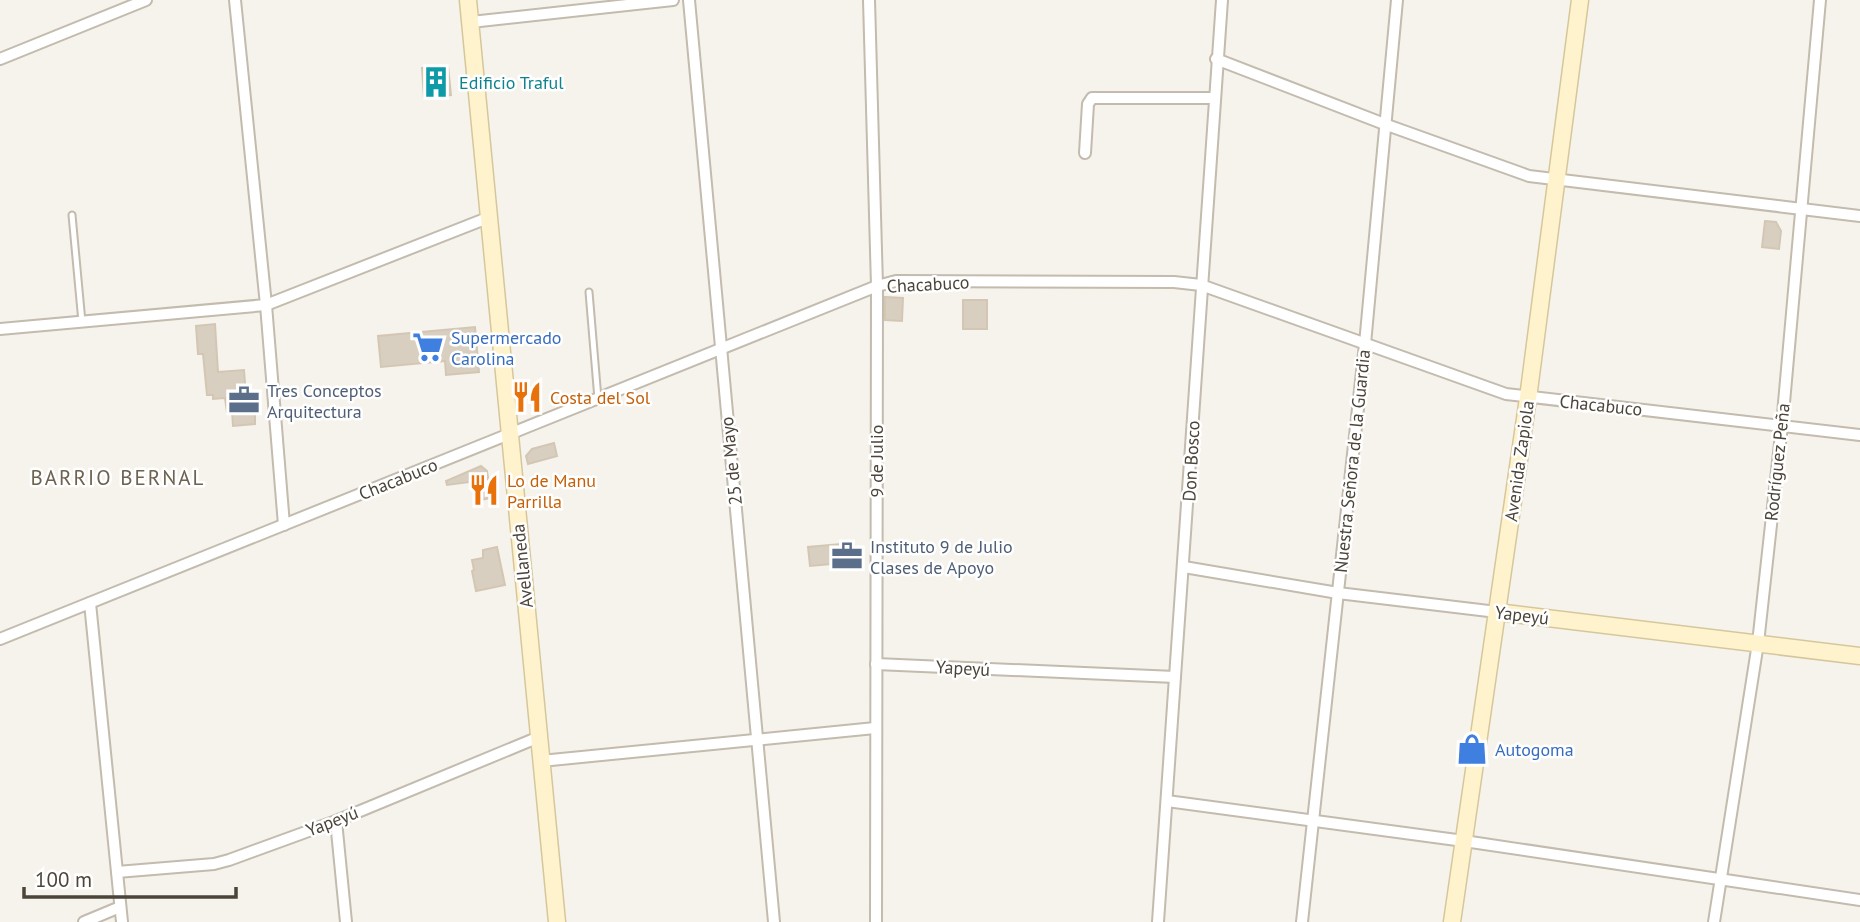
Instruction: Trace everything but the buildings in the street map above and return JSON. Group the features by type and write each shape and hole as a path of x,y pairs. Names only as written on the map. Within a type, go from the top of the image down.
{"street":[{"path":"0,59 146,0"},
{"path":"235,0 266,305 284,525"},
{"name":"Avellaneda","path":"468,0 557,922"},
{"path":"471,22 673,0"},
{"name":"25 de Mayo","path":"689,0 774,922"},
{"name":"9 de Julio","path":"869,0 877,286 876,922"},
{"name":"Don Bosco","path":"1158,922 1184,567 1213,98 1222,0"},
{"name":"Nuestra Señora de la Guardia","path":"1303,922 1366,344 1398,0"},
{"name":"Avenida Zapiola","path":"1452,922 1528,398 1580,0"},
{"name":"Rodríguez Peña","path":"1714,922 1758,643 1782,425 1821,0"},
{"path":"1216,59 1529,176 1860,216"},
{"path":"1085,153 1088,104 1092,98 1213,98"},
{"path":"0,329 266,305 490,217"},
{"name":"Chacabuco","path":"0,639 895,281 1174,282 1201,285 1506,394 1860,435"},
{"name":"Yapeyú","path":"1184,567 1338,593 1860,656"},
{"path":"90,603 122,922"},
{"name":"Yapeyú","path":"876,664 1175,677"},
{"path":"541,761 875,728"},
{"name":"Yapeyú","path":"117,872 214,864 336,821 539,737"},
{"path":"1167,801 1464,841 1860,900"},
{"path":"336,821 346,922"},
{"path":"84,922 120,907"}],"lane":[{"path":"72,215 82,322"},
{"path":"589,292 598,399"}],"place":[{"name":"Edificio Traful","path":"436,82"},
{"name":"Supermercado Carolina","path":"428,347"},
{"name":"Costa del Sol","path":"527,397"},
{"name":"Tres Conceptos Arquitectura","path":"244,400"},
{"name":"Lo de Manu Parrilla","path":"484,490"},
{"name":"Instituto 9 de Julio Clases de Apoyo","path":"847,556"},
{"name":"Autogoma","path":"1472,749"}],"district":[{"name":"BARRIO BERNAL","path":"118,477"}]}
